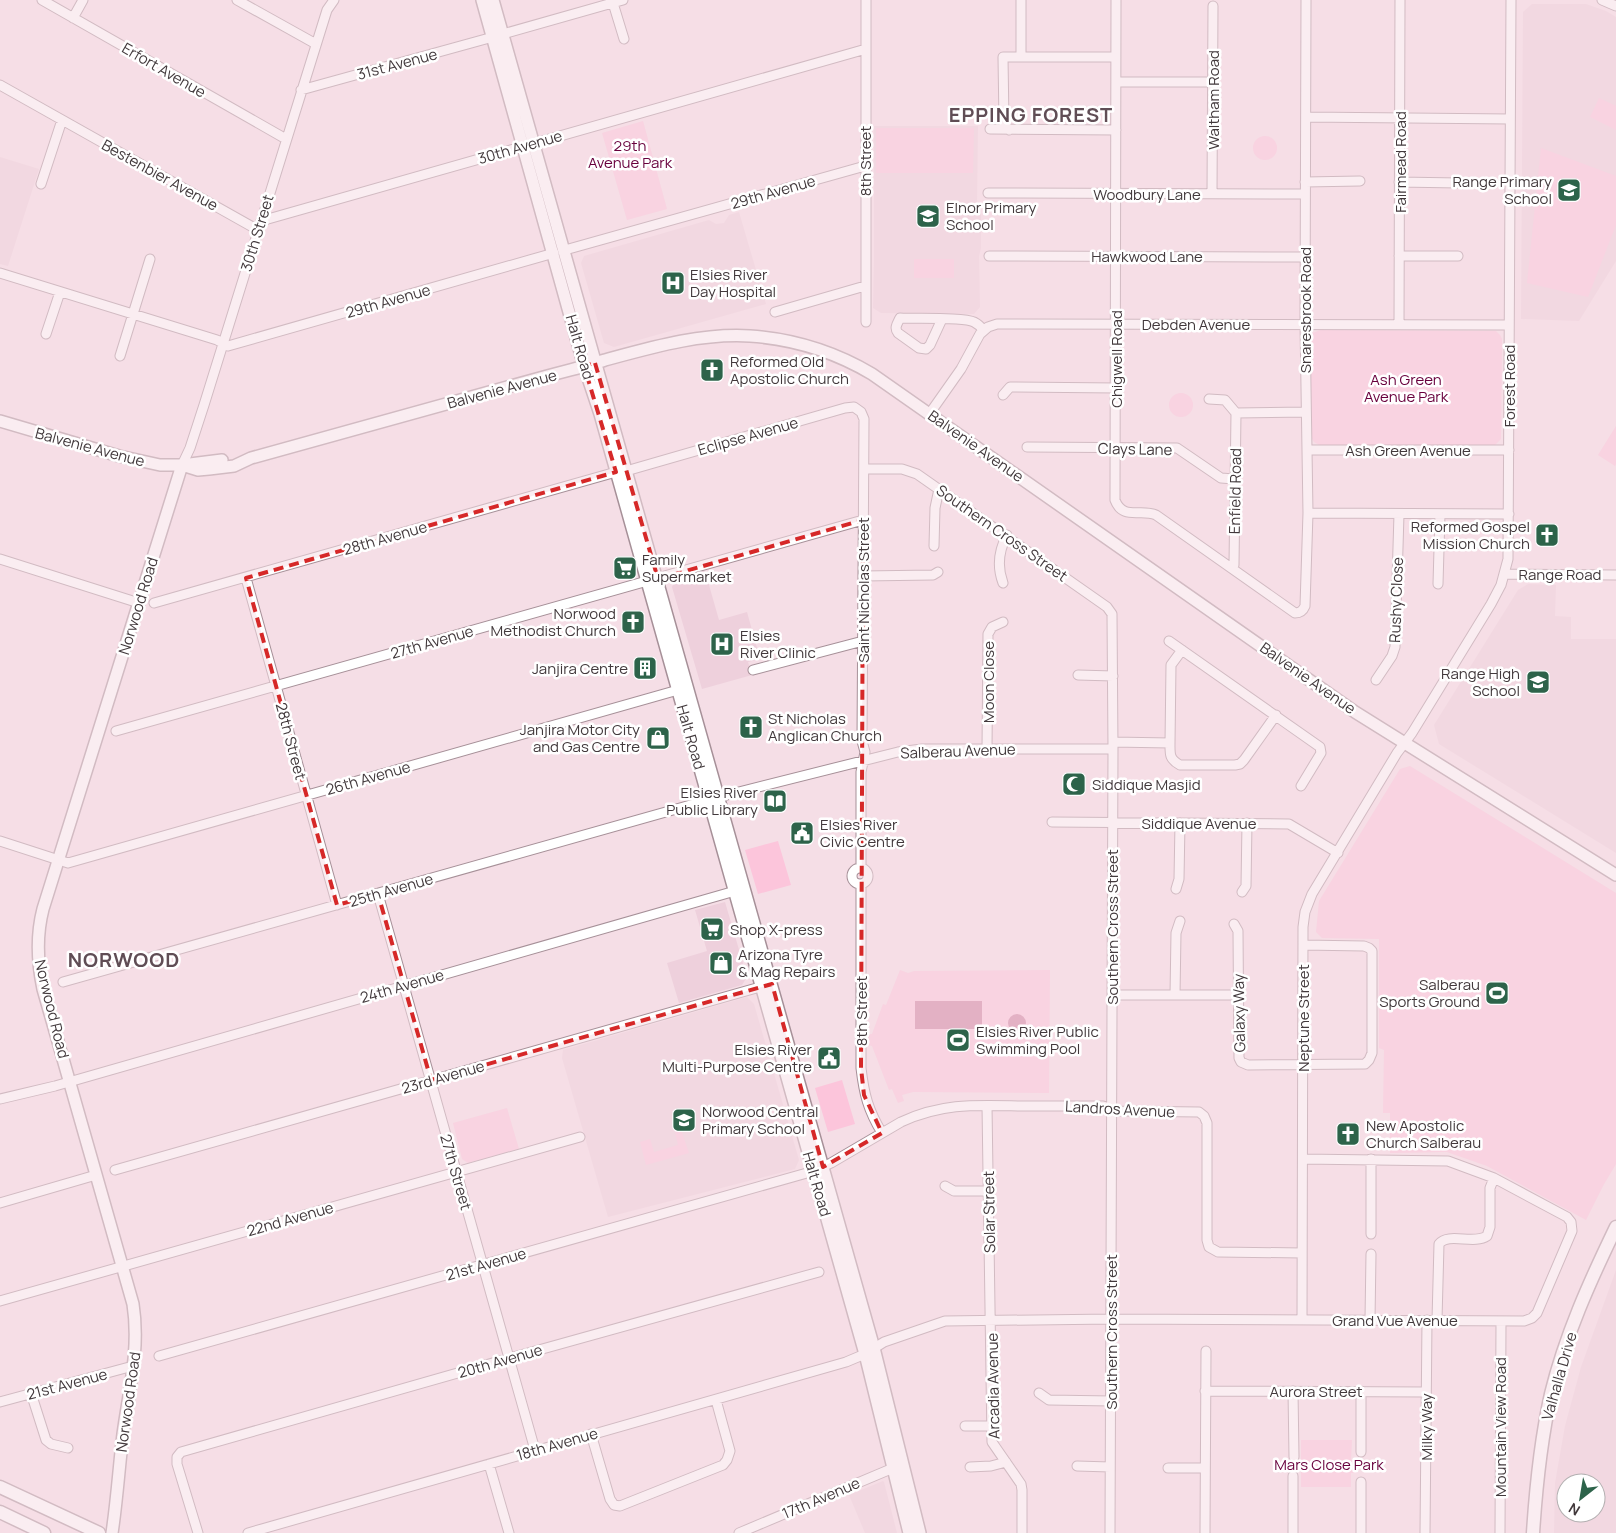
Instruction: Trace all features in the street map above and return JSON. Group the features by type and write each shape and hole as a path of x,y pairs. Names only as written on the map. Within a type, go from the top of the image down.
{"main road":[{"name":"Valhalla Drive","path":"1533,1533 1542,1445 1551,1394 1566,1342 1586,1292 1616,1227"},
{"path":"0,1487 99,1533"},
{"path":"0,1512 44,1533"}],"street":[{"name":"Erfort Avenue","path":"42,0 286,139"},
{"path":"73,18 83,0"},
{"path":"238,0 316,44"},
{"name":"Halt Road","path":"482,0 498,36"},
{"name":"Halt Road","path":"493,0 498,36 870,1351 898,1466 909,1533"},
{"name":"31st Avenue","path":"302,90 623,0"},
{"name":"8th Street","path":"866,0 866,322"},
{"path":"1021,0 1021,57"},
{"name":"Chigwell Road","path":"1116,0 1116,500 1120,508 1129,513 1150,513 1156,515 1295,613"},
{"name":"Snaresbrook Road","path":"1295,613 1301,612 1305,606 1308,513 1305,324 1306,0"},
{"name":"Fairmead Road","path":"1399,325 1400,0"},
{"name":"Forest Road","path":"1404,743 1491,604 1505,574 1508,559 1511,0"},
{"path":"1602,0 1616,6"},
{"name":"30th Street","path":"182,465 193,439 327,10 333,1"},
{"path":"613,3 624,40"},
{"name":"Waltham Road","path":"1212,194 1213,6"},
{"name":"30th Avenue","path":"260,225 529,145 866,49"},
{"path":"1009,130 1004,122 1003,57 1116,57"},
{"path":"1116,82 1213,82"},
{"name":"Bestenbier Avenue","path":"0,86 260,225"},
{"path":"1306,117 1510,119"},
{"path":"41,184 62,120"},
{"path":"990,129 1116,130"},
{"name":"29th Avenue","path":"222,343 228,346 865,166"},
{"path":"1305,182 1360,181"},
{"path":"1399,182 1459,183"},
{"name":"Woodbury Lane","path":"988,193 1305,194"},
{"name":"Hawkwood Lane","path":"989,256 1305,257"},
{"path":"1399,256 1458,256"},
{"path":"120,356 150,259"},
{"path":"0,272 222,343"},
{"path":"775,312 865,286"},
{"path":"46,334 60,292"},
{"path":"930,413 961,369 983,330 975,322 969,321 900,318 896,326 898,333 919,348 926,349 930,345 942,320"},
{"name":"Debden Avenue","path":"983,330 998,324 1509,325"},
{"name":"Balvenie Avenue","path":"0,421 119,456 160,465 182,465 198,470 234,466 251,458 685,340 719,336 749,336 771,338 819,350 848,361 872,374 1347,706 1616,875"},
{"path":"1003,395 1010,387 1116,388"},
{"path":"1209,399 1225,400 1236,414 1306,412"},
{"name":"Eclipse Avenue","path":"621,472 845,408 854,407 864,419"},
{"name":"Enfield Road","path":"1232,568 1234,565 1236,414"},
{"name":"Saint Nicholas Street","path":"863,761 865,752 862,740 864,419"},
{"name":"Clays Lane","path":"1027,447 1177,448 1221,478 1234,479"},
{"name":"Ash Green Avenue","path":"1307,450 1509,450"},
{"name":"Norwood Road","path":"112,1533 120,1454 136,1349 136,1323 133,1304 43,989 38,952 41,917 182,465"},
{"name":"Southern Cross Street","path":"865,469 892,468 918,474 1107,607 1112,614 1110,1533"},
{"name":"28th Avenue","path":"154,603 621,472"},
{"path":"934,546 935,508 939,489"},
{"path":"1308,513 1509,514"},
{"name":"Rushy Close","path":"1376,680 1392,656 1395,647 1399,514"},
{"path":"1438,584 1440,514"},
{"name":"27th Avenue","path":"116,731 863,520"},
{"path":"1003,583 999,573 1001,547 1007,535"},
{"path":"0,559 139,603"},
{"path":"863,576 933,575 938,572"},
{"name":"Range Road","path":"1505,574 1616,575"},
{"name":"28th Street","path":"246,578 337,905"},
{"name":"Halt Road","path":"652,580 678,690 714,799 735,891 767,985"},
{"name":"Moon Close","path":"988,749 988,634 992,627 1003,622"},
{"path":"753,670 862,641"},
{"path":"1169,641 1320,747 1321,753 1301,786"},
{"path":"1182,650 1171,665 1170,755 1173,761 1180,765 1240,764 1276,715"},
{"path":"1078,676 1113,676"},
{"name":"26th Avenue","path":"59,860 68,863 678,690"},
{"name":"Salberau Avenue","path":"714,799 910,750 1170,743"},
{"name":"Neptune Street","path":"1302,1320 1304,920 1312,894 1404,743"},
{"name":"8th Street","path":"863,761 861,772 861,868 866,870 868,875 866,882 860,884 861,1068 864,1095 882,1133"},
{"name":"25th Avenue","path":"63,982 714,799"},
{"name":"Siddique Avenue","path":"1052,822 1289,824 1338,852"},
{"path":"1176,889 1179,879 1180,823"},
{"path":"1242,892 1246,886 1247,823"},
{"path":"0,841 59,860"},
{"name":"24th Avenue","path":"0,1099 70,1081 735,891"},
{"name":"27th Street","path":"378,894 535,1450"},
{"path":"1175,995 1176,933 1180,920"},
{"name":"Galaxy Way","path":"1234,924 1238,931 1241,1062 1248,1065 1362,1065 1369,1060 1372,1053 1373,956 1371,949 1364,946 1303,945"},
{"name":"23rd Avenue","path":"114,1170 767,985"},
{"path":"1112,995 1238,995"},
{"name":"Landros Avenue","path":"819,1169 901,1122 926,1112 961,1105 1104,1106 1119,1111 1196,1112 1204,1116 1207,1123 1207,1240 1209,1247 1218,1252 1302,1252"},
{"name":"Solar Street","path":"987,1106 991,1320"},
{"name":"22nd Avenue","path":"0,1301 580,1137"},
{"name":"Grand Vue Avenue","path":"870,1351 886,1341 942,1321 1111,1319 1524,1321 1535,1316 1572,1228 1571,1222 1566,1217 1494,1178 1454,1162 1441,1160 1302,1159"},
{"path":"1371,1234 1372,1159"},
{"name":"21st Avenue","path":"159,1356 819,1169"},
{"path":"0,1203 96,1175"},
{"path":"1437,1320 1439,1244 1445,1239 1479,1240 1487,1236 1490,1227 1490,1188 1494,1178"},
{"path":"945,1186 954,1191 988,1191"},
{"path":"1370,1320 1371,1254"},
{"name":"20th Avenue","path":"198,1533 177,1464 177,1457 180,1452 819,1272"},
{"name":"Arcadia Avenue","path":"991,1320 991,1426 993,1444 1021,1484 1022,1533"},
{"name":"Milky Way","path":"1425,1533 1427,1320"},
{"name":"Mountain View Road","path":"1500,1533 1501,1321"},
{"name":"18th Avenue","path":"248,1533 281,1529 535,1450 846,1362 870,1351"},
{"path":"1205,1533 1206,1351"},
{"name":"21st Avenue","path":"0,1402 133,1366"},
{"name":"Aurora Street","path":"1205,1391 1426,1392"},
{"path":"1293,1391 1294,1457"},
{"path":"1361,1392 1361,1452"},
{"path":"1039,1393 1049,1400 1111,1401"},
{"path":"31,1394 46,1440 51,1444 68,1448"},
{"path":"591,1434 610,1500 614,1505 620,1506 723,1465 730,1452 716,1400"},
{"path":"965,1426 991,1426"},
{"path":"970,1467 988,1467 1006,1462"},
{"path":"489,1464 509,1533"},
{"name":"Halt Road","path":"898,1466 920,1533"},
{"name":"17th Avenue","path":"740,1533 898,1466"},
{"path":"1077,1466 1110,1467"},
{"path":"1168,1468 1204,1468"},
{"path":"1293,1476 1293,1533"},
{"path":"1361,1482 1361,1533"}],"highlighted area":[{"path":"595,363 658,579 863,520 861,1068 864,1095 882,1133 823,1167 772,984 431,1080 378,894 337,905 246,578 616,472 584,366"}],"shaded area":[{"name":"Range Primary School","path":"1532,4 1586,4 1606,11 1616,17 1616,261 1579,321 1521,319 1523,12"},
{"name":"Elnor Primary School","path":"874,126 978,126 977,203 981,203 980,307 974,314 881,313 873,308"},
{"path":"0,157 39,169 8,266 0,264"},
{"name":"Elsies River Day Hospital","path":"739,212 766,304 614,347 604,343 581,263 584,256 709,220 716,224 724,223 729,215"},
{"name":"Elsies River Clinic","path":"705,571 719,620 747,612 760,659 748,662 752,675 702,689 672,587 676,579"},
{"name":"Range High School","path":"1528,584 1556,585 1555,616 1571,617 1571,639 1616,639 1616,853 1439,744 1434,725 1518,590"},
{"path":"725,902 747,977 742,985 679,1003 667,963 707,951 695,910"},
{"name":"Norwood Central Primary School","path":"747,997 754,1004 799,1160 795,1169 608,1217 562,1058 563,1050"},
{"path":"915,1001 982,1001 982,1029 915,1029"},
{"path":"1013,1014 1021,1014 1026,1019 1024,1030 1013,1032 1008,1027 1008,1019"},
{"path":"1616,1270 1616,1533 1554,1533 1556,1477 1556,1523 1606,1523 1606,1473 1557,1473 1565,1426 1581,1367"},
{"path":"883,1481 897,1533 865,1533 849,1495"}],"green space":[{"path":"1599,98 1616,106 1616,130 1590,117"},
{"name":"29th Avenue Park","path":"643,121 667,209 627,220 602,133"},
{"path":"876,128 974,128 973,173 876,173"},
{"path":"1265,136 1273,140 1277,148 1273,156 1265,160 1257,156 1253,148 1257,140"},
{"path":"1541,148 1616,176 1616,225 1588,297 1527,283"},
{"path":"914,259 954,259 954,278 914,278"},
{"name":"Ash Green Avenue Park","path":"1320,330 1496,331 1502,339 1501,439 1495,445 1321,446 1314,442 1311,437 1310,339 1313,333"},
{"path":"1181,393 1186,394 1192,400 1192,410 1186,416 1181,417 1176,416 1170,410 1169,405 1170,400 1176,394"},
{"path":"1616,426 1616,464 1615,466 1598,455"},
{"name":"Salberau Sports Ground","path":"1410,766 1616,893 1616,1164 1586,1220 1487,1166 1447,1152 1390,1153 1390,1113 1383,1113 1384,1050 1379,1048 1379,939 1322,938 1316,932 1319,901 1400,769"},
{"path":"778,841 791,885 758,894 745,850"},
{"name":"Elsies River Public Swimming Pool","path":"900,970 908,973 914,971 1050,970 1049,1093 913,1092 902,1095 904,1101 898,1103 892,1089 889,1090 872,1046 868,1045 868,1034 872,1034 883,1004 886,1005"},
{"path":"842,1080 855,1124 828,1132 815,1088"},
{"path":"507,1108 519,1149 468,1163 462,1159 453,1123"},
{"path":"681,1130 689,1153 646,1165 640,1142 650,1139 654,1152 678,1145 675,1132"},
{"name":"Mars Close Park","path":"1301,1440 1352,1440 1351,1460 1357,1460 1357,1473 1351,1473 1351,1487 1301,1487"}],"place":[{"name":"Range Primary School","path":"1569,190"},
{"name":"Elnor Primary School","path":"928,216"},
{"name":"Elsies River Day Hospital","path":"673,283"},
{"name":"Reformed Old Apostolic Church","path":"712,370"},
{"name":"Reformed Gospel Mission Church","path":"1547,535"},
{"name":"Family Supermarket","path":"625,568"},
{"name":"Norwood Methodist Church","path":"633,622"},
{"name":"Elsies River Clinic","path":"722,644"},
{"name":"Janjira Centre","path":"645,668"},
{"name":"Range High School","path":"1538,682"},
{"name":"St Nicholas Anglican Church","path":"751,727"},
{"name":"Janjira Motor City and Gas Centre","path":"658,738"},
{"name":"Siddique Masjid","path":"1074,784"},
{"name":"Elsies River Public Library","path":"775,801"},
{"name":"Elsies River Civic Centre","path":"802,833"},
{"name":"Shop X-press","path":"712,929"},
{"name":"Arizona Tyre & Mag Repairs","path":"721,963"},
{"name":"Salberau Sports Ground","path":"1497,993"},
{"name":"Elsies River Public Swimming Pool","path":"958,1040"},
{"name":"Elsies River Multi-Purpose Centre","path":"829,1058"},
{"name":"Norwood Central Primary School","path":"684,1120"},
{"name":"New Apostolic Church Salberau","path":"1348,1134"}],"district":[{"name":"EPPING FOREST","path":"1031,114"},
{"name":"NORWOOD","path":"124,959"}]}
